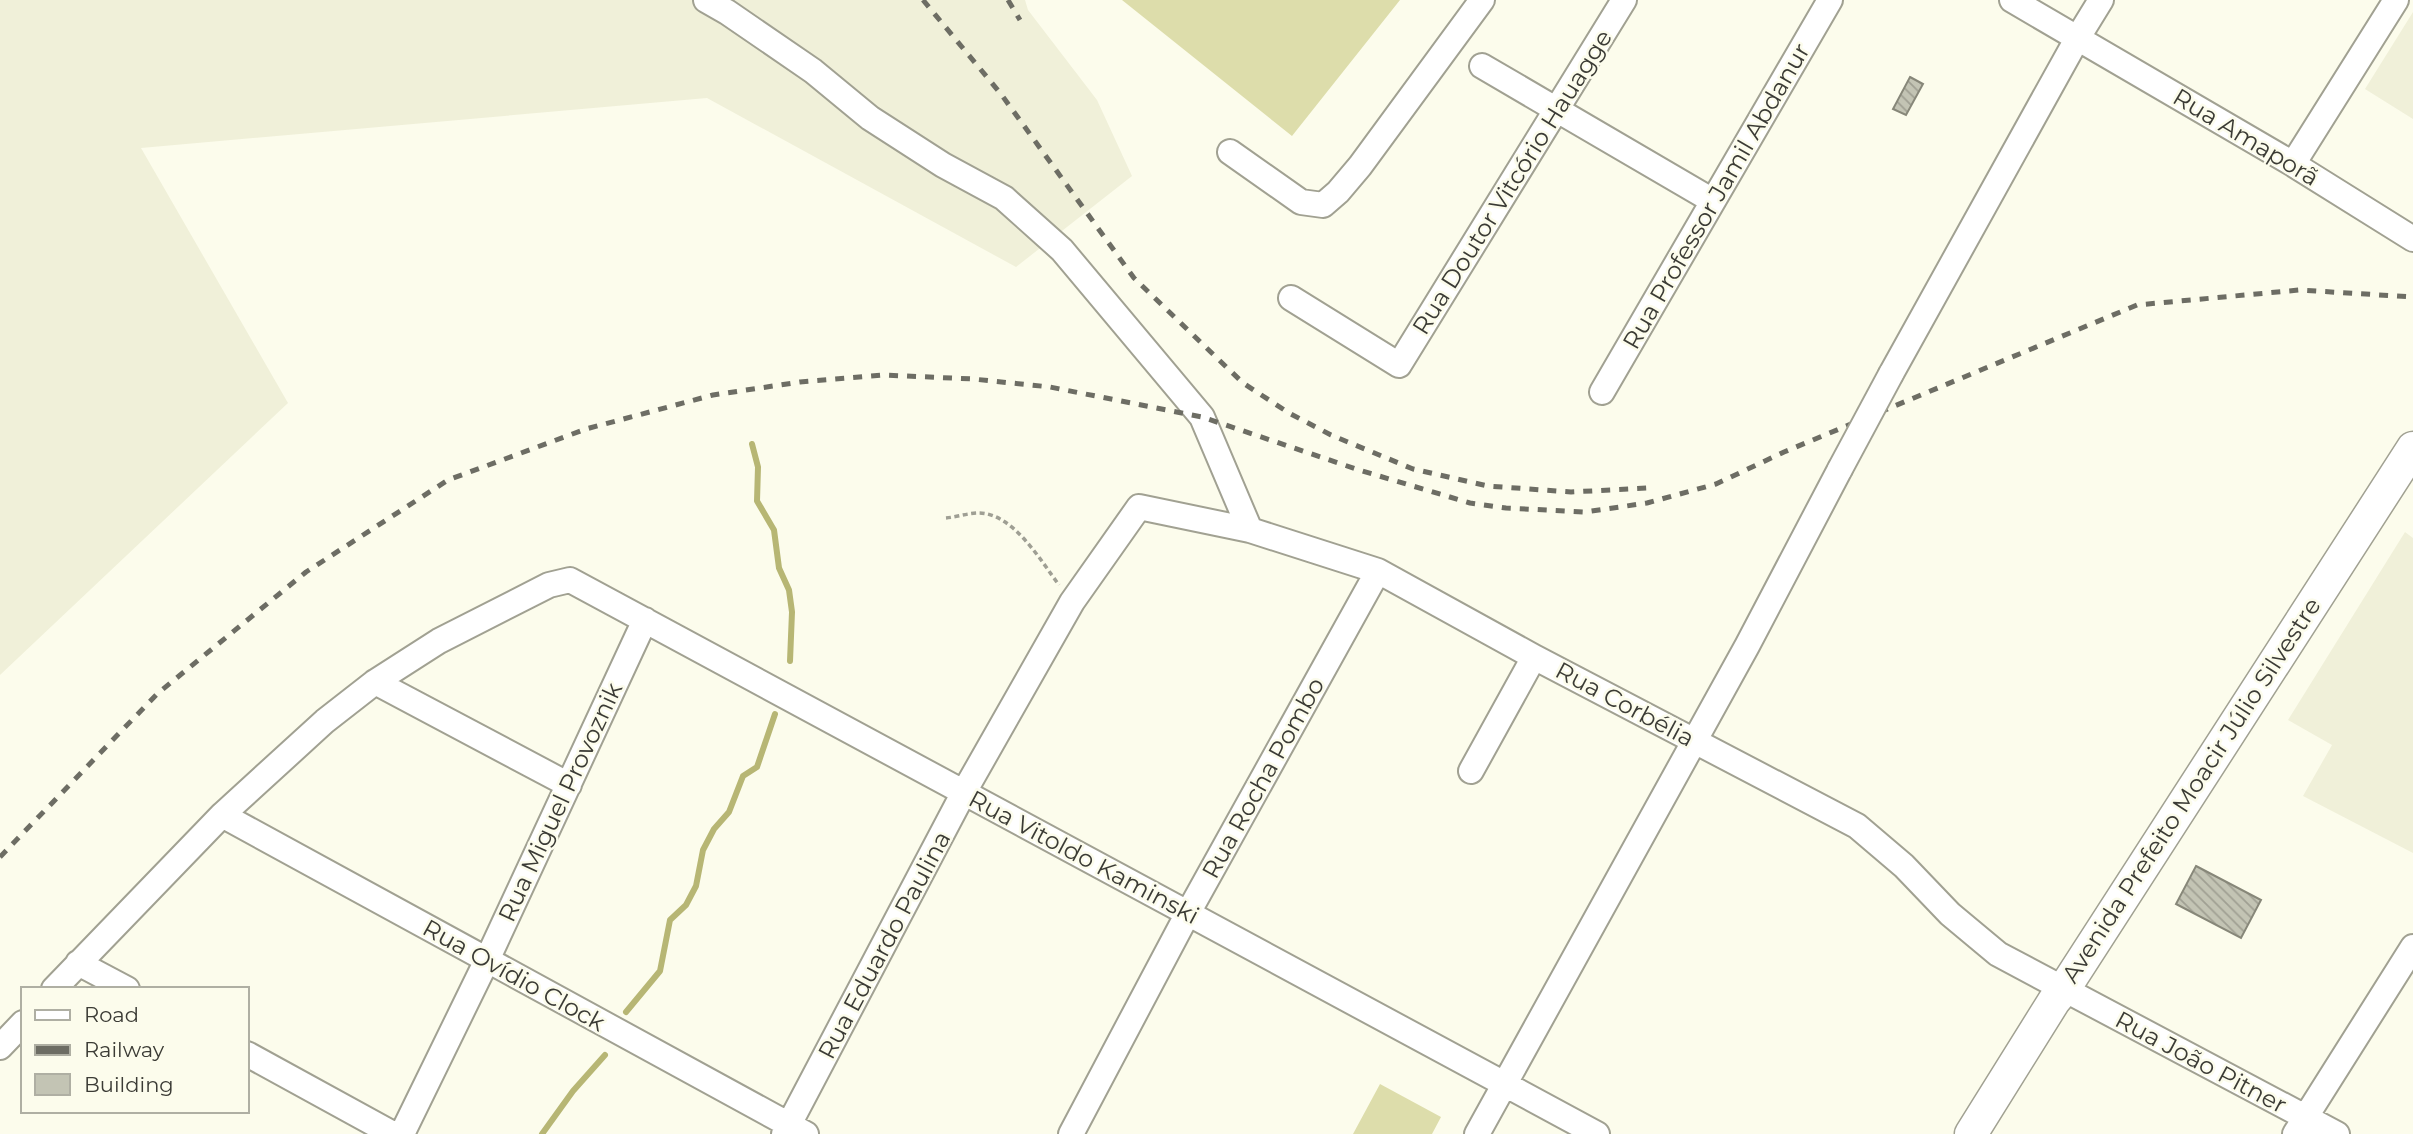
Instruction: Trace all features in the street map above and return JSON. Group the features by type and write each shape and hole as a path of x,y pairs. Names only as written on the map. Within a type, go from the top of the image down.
{"main road":[{"name":"Avenida Prefeito Moacir Júlio Silvestre","path":"1971,1134 2054,1001 2413,448"}],"street":[{"path":"705,0 813,71 870,118 943,165 1004,198 1062,250 1202,417 1250,530"},
{"path":"1230,152 1301,202 1323,205 1360,166 1482,0"},
{"name":"Rua Doutor Vitcório Hauagge","path":"1291,299 1399,365 1625,0"},
{"name":"Rua Professor Jamil Abdanur","path":"1602,391 1830,0"},
{"name":"Rua Amaporã","path":"2012,0 2293,164 2413,239"},
{"path":"1477,1134 1891,374 2077,38 2101,0"},
{"path":"2293,164 2396,0"},
{"path":"1482,66 1713,201"},
{"name":"Rua Corbélia","path":"1139,507 1250,530 1378,571 1534,657 1857,826 1904,866 1950,914 1998,954 2064,989"},
{"name":"Rua Eduardo Paulina","path":"793,1131 964,792 1072,602 1139,507"},
{"name":"Rua Rocha Pombo","path":"1071,1134 1188,913 1378,571"},
{"name":"Rua Vitoldo Kaminski","path":"375,682 439,641 550,585 570,580 1597,1134"},
{"name":"Rua Miguel Provoznik","path":"402,1134 645,620"},
{"path":"1471,771 1534,657"},
{"path":"56,987 222,815 325,721 375,682 569,785"},
{"name":"Rua Ovídio Clock","path":"222,815 793,1131"},
{"path":"2300,1126 2413,947"},
{"path":"78,963 123,987"},
{"name":"Rua João Pitner","path":"2064,989 2300,1126 2337,1134"},
{"path":"0,1047 21,1025"},
{"path":"248,1055 393,1134"}],"path":[{"path":"946,518 980,513 995,516 1013,528 1030,546 1072,602"}],"shaded area":[{"path":"0,0 1025,0 1028,10 1097,100 1132,176 1016,267 707,98 141,148 288,403 0,675"},
{"path":"2413,12 2413,119 2365,89"},
{"path":"2405,532 2413,538 2413,853 2303,796 2332,745 2288,720"}],"green space":[{"path":"1122,0 1400,0 1292,136"},
{"path":"1380,1084 1441,1117 1432,1134 1353,1134"}],"building":[{"path":"1910,77 1923,84 1906,115 1893,109"},
{"path":"2196,866 2261,900 2241,938 2176,904"}],"waterway":[{"path":"752,444 758,467 757,501 774,530 779,568 789,590 792,612 790,661"},
{"path":"626,1012 660,971 670,920 686,905 696,886 703,850 714,829 729,812 743,776 757,767 775,714"},
{"path":"542,1134 573,1091 605,1055"}],"railway":[{"path":"923,0 1001,94 1134,278 1243,383 1289,413 1331,435 1413,469 1488,486 1571,492 1647,488"},
{"path":"1008,0 1020,20"},
{"path":"0,857 157,694 306,572 448,480 586,429 713,395 800,382 884,375 973,379 1050,387 1202,417 1359,470 1470,503 1506,508 1585,512 1647,503 1716,484 1784,452 2137,305 2299,290 2413,297"}]}
